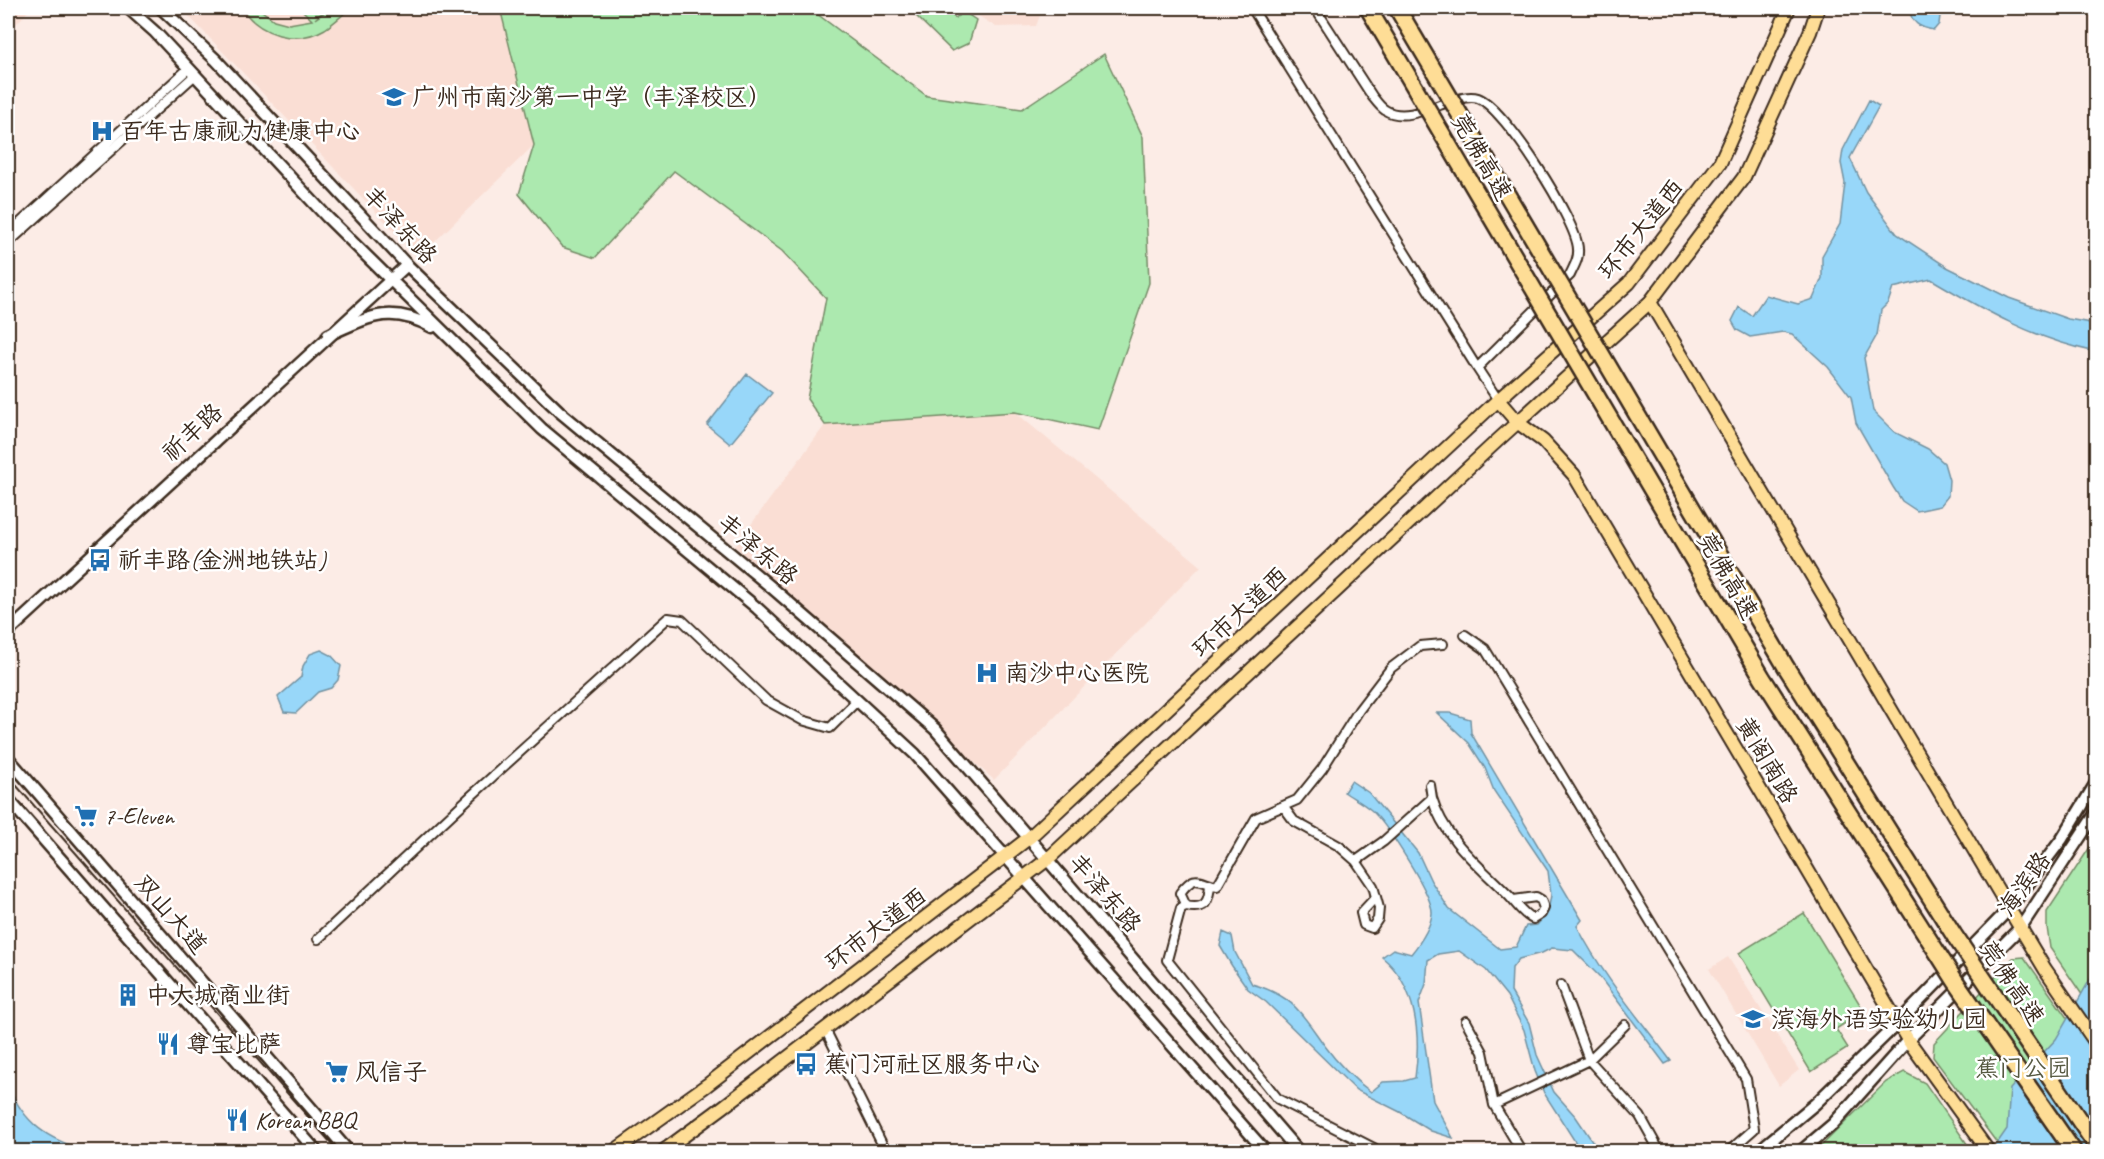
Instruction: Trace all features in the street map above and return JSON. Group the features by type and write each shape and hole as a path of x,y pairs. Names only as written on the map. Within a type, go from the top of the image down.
{"highway":[{"name":"莞佛高速","path":"1368,8 1762,677 1956,982 2074,1152"},
{"name":"莞佛高速","path":"1397,8 1792,677 1954,935 2097,1145"}],"main road":[{"name":"丰泽东路","path":"128,8 155,32 327,217 542,429 757,609 915,754 1005,857 1025,876 1266,1152"},
{"name":"丰泽东路","path":"161,8 216,60 407,265 560,412 771,587 935,729 1299,1152"},
{"name":"环市大道西","path":"614,1152 706,1085 1030,837 1498,400 1629,283 1720,163 1789,8"},
{"name":"环市大道西","path":"662,1152 1048,859 1517,422 1650,302 1744,177 1810,32 1818,8"},
{"name":"祈丰路","path":"8,632 328,335 407,265"},
{"path":"1650,302 2045,969 2097,1043"},
{"path":"328,335 372,316 399,314 423,322 446,335"},
{"name":"黄阁南路","path":"1498,400 1517,422 1543,441 1574,475 1908,1040 1989,1152"},
{"name":"双山大道","path":"8,758 350,1152"},
{"path":"1757,1152 1815,1104 2009,909 2062,839 2097,783"},
{"name":"双山大道","path":"8,799 317,1152"},
{"name":"海滨路","path":"1800,1152 1833,1124 1908,1040 2021,927 2097,813"}],"street":[{"path":"1252,8 1498,400"},
{"path":"1315,8 1372,96 1384,109 1395,114 1412,113 1465,97 1479,98 1494,110 1512,130 1566,213 1578,248 1576,262 1570,275 1478,368"},
{"path":"8,234 192,72"},
{"path":"8,243 192,72"},
{"path":"318,939 470,797 668,618 681,620 766,700 802,720 830,728 857,701"},
{"path":"1465,635 1485,649 1746,1079 1754,1129 1728,1152"},
{"path":"1186,906 1180,893 1184,887 1200,878 1217,886 1256,818 1297,800 1322,769 1359,710 1391,668 1420,646 1443,644"},
{"path":"1430,785 1432,798 1443,825 1461,849 1514,900"},
{"path":"1356,861 1384,841 1432,798"},
{"path":"1283,806 1294,821 1339,846 1356,861 1373,886 1375,898"},
{"path":"1210,884 1203,906 1197,909 1186,906 1181,908 1167,960 1278,1099 1374,1148 1377,1152"},
{"path":"1561,985 1589,1060 1640,1116 1660,1152"},
{"path":"1466,1021 1483,1052 1494,1105 1522,1152"},
{"path":"1494,1105 1589,1060 1625,1025"},
{"path":"825,1029 886,1152"}],"shaded area":[{"path":"8,8 31,8 8,33"},
{"name":"广州市南沙第一中学（丰泽校区）","path":"181,8 500,8 534,145 419,257"},
{"path":"966,8 1043,8 1036,26 996,27"},
{"name":"南沙中心医院","path":"1015,412 1201,566 994,780 735,546 825,425"},
{"name":"滨海外语实验幼儿园","path":"1728,957 1799,1070 1779,1086 1709,969"}],"green space":[{"path":"242,8 258,8 274,20 289,24 312,20 300,8 327,8 315,19 331,8 351,8 325,29 302,37 290,37 268,31 258,25"},
{"path":"500,8 809,8 927,96 1022,109 1104,54 1143,137 1149,283 1098,430 1015,412 825,425 807,399 826,298 782,251 674,171 595,258 562,247 519,194 534,145"},
{"path":"895,8 947,8 955,18 964,12 976,20 969,43 952,51 914,14"},
{"name":"蕉门公园","path":"2096,838 2096,1015 2050,948 2047,912"},
{"path":"1804,913 1864,1011 1836,1029 1848,1048 1811,1072 1739,953"},
{"name":"蕉门公园","path":"2024,957 2096,1059 2003,1151 1933,1057 1934,1043 2013,958"},
{"name":"蕉门公园","path":"1904,1072 1925,1083 1972,1151 1816,1151 1886,1082"}],"water":[{"path":"1909,8 1941,8 1939,24 1934,30 1920,26 1914,21"},
{"path":"1869,100 1879,106 1850,158 1866,192 1897,234 1947,267 2009,298 2068,319 2096,324 2096,352 2052,340 2010,323 1931,279 1893,288 1888,303 1881,310 1877,335 1864,358 1873,411 1894,432 1928,449 1944,463 1949,480 1948,496 1940,506 1917,511 1902,501 1893,487 1856,423 1851,397 1828,367 1792,334 1783,332 1750,337 1737,330 1732,321 1739,307 1752,316 1766,295 1798,304 1813,299 1822,278 1822,256 1840,224 1845,183 1841,163 1843,150"},
{"path":"747,374 772,393 730,444 707,425"},
{"path":"321,650 331,655 341,666 338,680 331,688 318,692 296,713 284,712 278,697 301,677 303,666 310,654"},
{"path":"1437,713 1450,713 1470,719 1471,733 1582,920 1577,926 1587,944 1621,995 1671,1061 1665,1064 1599,976 1573,950 1552,948 1519,959 1512,968 1511,992 1529,1023 1537,1055 1554,1092 1576,1117 1599,1151 1581,1151 1544,1093 1535,1071 1524,1030 1507,996 1486,970 1459,951 1438,954 1428,960 1426,984 1419,1003 1433,1101 1453,1138 1431,1131 1400,1112 1356,1090 1266,1002 1248,989 1220,946 1223,932 1232,936 1235,952 1252,984 1278,994 1295,1007 1330,1053 1371,1092 1383,1082 1415,1078 1417,1045 1414,1012 1403,982 1382,957 1393,949 1411,954 1427,930 1432,913 1417,876 1387,829 1371,810 1344,792 1351,781 1369,793 1418,853 1431,881 1449,909 1500,949 1516,947 1526,926 1537,925 1548,912 1551,895 1548,871 1494,791 1485,768 1469,743"},
{"path":"2096,969 2096,1151 1991,1152 2007,1129 2010,1089 2056,1039"},
{"path":"8,1085 21,1110 38,1128 60,1141 87,1151 8,1151"}],"railway":[{"path":"8,776 339,1152"}],"place":[{"name":"广州市南沙第一中学（丰泽校区）","path":"394,97"},
{"name":"百年古康视力健康中心","path":"102,131"},
{"name":"祈丰路(金洲地铁站)","path":"100,560"},
{"name":"南沙中心医院","path":"987,673"},
{"name":"7-Eleven","path":"86,816"},
{"name":"中大城商业街","path":"128,995"},
{"name":"滨海外语实验幼儿园","path":"1753,1019"},
{"name":"尊宝比萨","path":"168,1044"},
{"name":"蕉门河社区服务中心","path":"806,1064"},
{"name":"风信子","path":"337,1072"},
{"name":"Korean BBQ","path":"237,1120"}]}
